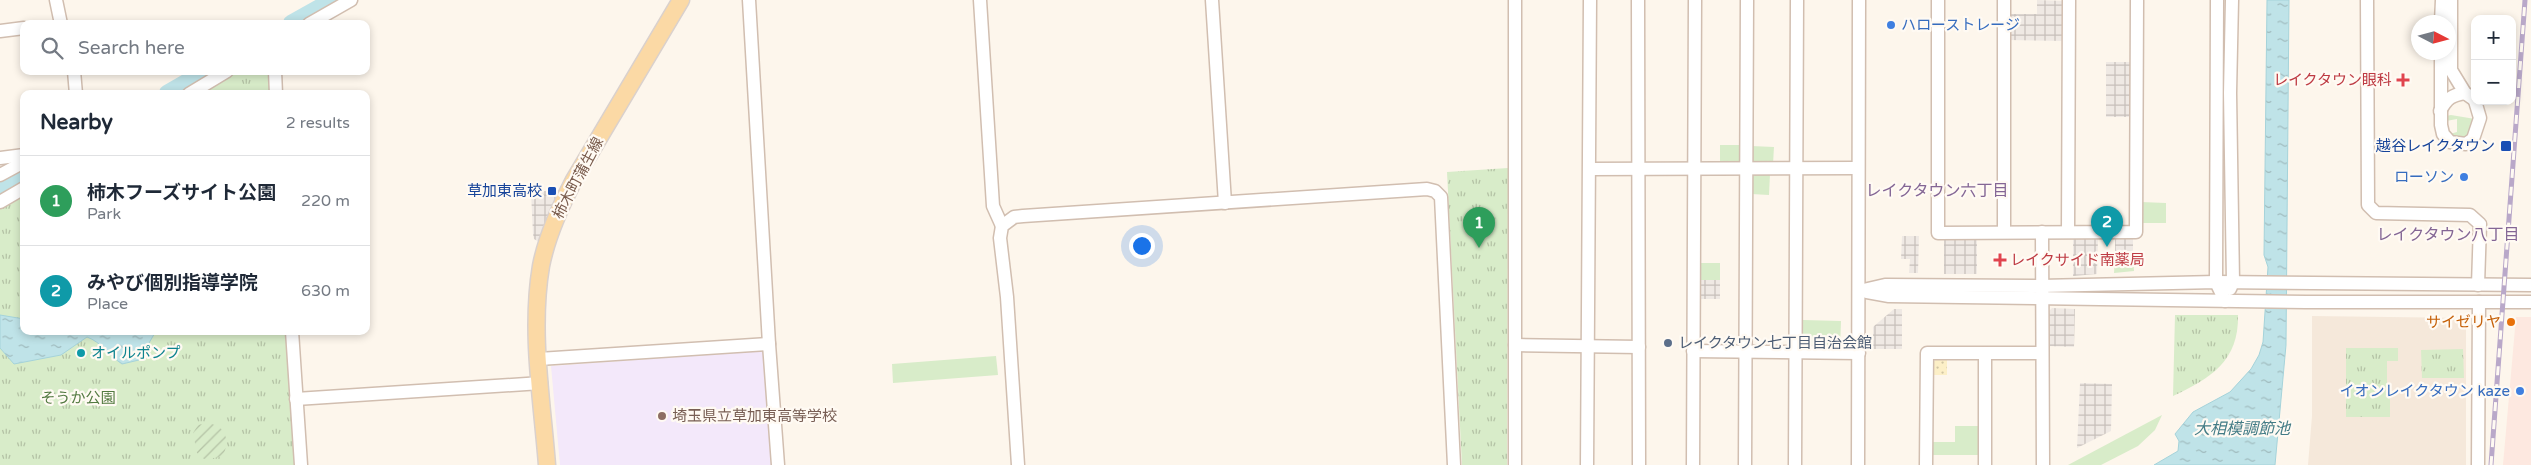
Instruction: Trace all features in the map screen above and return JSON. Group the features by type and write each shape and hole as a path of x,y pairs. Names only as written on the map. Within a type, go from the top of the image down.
{"main road":[{"name":"柿木町蒲生線","path":"547,465 539,359 541,265 552,228 574,180 681,0"}],"street":[{"path":"56,0 60,20"},
{"path":"316,20 351,0"},
{"path":"749,0 778,465"},
{"path":"980,0 993,206 1002,226 1000,238 1007,297 1018,465"},
{"path":"1212,0 1225,203"},
{"path":"1515,0 1515,465"},
{"path":"1587,465 1590,0"},
{"path":"1638,0 1639,465"},
{"path":"1693,465 1694,0"},
{"path":"1745,465 1747,0"},
{"path":"1795,465 1797,0"},
{"path":"1858,465 1859,0"},
{"path":"1938,0 1938,233 2136,232 2137,0"},
{"path":"2004,0 2004,232"},
{"path":"2068,231 2069,0"},
{"path":"2217,0 2216,282 2225,301"},
{"path":"2225,301 2233,282 2232,0"},
{"path":"2367,0 2368,205 2376,213 2470,215 2480,224 2478,285"},
{"path":"2442,0 2442,15"},
{"path":"2450,0 2451,70 2471,97"},
{"path":"0,31 20,28"},
{"path":"2441,60 2440,111 2443,134 2450,142 2466,144 2473,140 2478,129 2479,109 2476,105"},
{"path":"74,75 76,90"},
{"path":"196,90 220,75"},
{"path":"275,75 276,90"},
{"path":"2440,111 2445,101 2453,95 2471,98"},
{"path":"0,158 20,156"},
{"path":"0,175 20,164"},
{"path":"1590,169 1858,168"},
{"path":"1002,226 1014,217 1023,216 1427,189 1435,191 1440,197 1454,465"},
{"path":"0,202 20,190"},
{"path":"2042,232 2043,465"},
{"path":"2041,292 2216,282 2531,285"},
{"path":"1859,291 1885,286 2225,301 2531,302"},
{"path":"2478,465 2479,302"},
{"path":"292,335 301,465"},
{"path":"539,359 769,344"},
{"path":"1514,345 1639,347"},
{"path":"1693,351 1859,352"},
{"path":"1926,465 1927,353 2042,353"},
{"path":"1985,354 1985,465"},
{"path":"296,399 541,383"}],"shaded area":[{"path":"2037,0 2065,1 2064,41 2009,40 2010,14 2037,14"},
{"path":"2106,62 2130,62 2130,117 2106,117"},
{"path":"559,190 539,242 534,239 533,234 531,192"},
{"path":"1902,236 1919,236 1918,273 1909,273 1910,259 1901,259"},
{"path":"1977,236 1977,274 1944,274 1944,237"},
{"path":"2115,236 2133,237 2133,256 2115,255"},
{"path":"2073,238 2098,238 2097,274 2073,276"},
{"path":"1701,280 1720,280 1720,299 1700,299"},
{"path":"2052,308 2075,309 2074,347 2047,346 2048,312"},
{"path":"1894,309 1902,309 1902,349 1873,349 1873,327"},
{"path":"2312,316 2466,318 2466,465 2308,465 2312,416"},
{"name":"イオンレイクタウン kaze","path":"2516,317 2531,317 2531,465 2503,465"},
{"name":"埼玉県立草加東高等学校","path":"763,351 771,465 560,465 551,366"},
{"path":"2080,383 2112,384 2111,431 2077,448"}],"green space":[{"path":"229,75 270,75 272,90 204,90"},
{"path":"2451,115 2475,119 2466,139 2455,139 2450,134 2457,132 2457,119 2446,121 2446,116"},
{"path":"1720,145 1742,145 1741,160 1737,163 1720,163"},
{"path":"1751,146 1774,147 1773,164 1755,164 1750,158"},
{"path":"1508,168 1507,465 1462,465 1447,172"},
{"path":"1757,174 1770,174 1769,195 1751,194 1752,177"},
{"name":"そうか公園","path":"20,196 20,335 288,335 297,465 0,465 0,208"},
{"path":"2141,202 2166,203 2166,223 2140,223"},
{"path":"2115,255 2133,256 2134,271 2114,273"},
{"path":"1701,263 1720,263 1720,280 1701,280"},
{"path":"2175,315 2238,315 2234,345 2220,366 2211,375 2173,396"},
{"path":"1803,320 1841,321 1840,349 1802,347"},
{"path":"2346,348 2398,348 2398,361 2387,361 2387,394 2390,394 2390,417 2346,417"},
{"path":"2463,349 2464,378 2422,378 2421,350"},
{"path":"996,356 998,375 893,383 892,364"},
{"path":"2162,415 2155,430 2138,446 2101,465 2068,465"},
{"path":"207,423 219,427 225,435 226,445 222,457 204,459 197,453 193,433 198,425"},
{"path":"1955,426 1979,426 1979,455 1930,455 1931,442 1955,442"}],"sand":[{"path":"1936,359 1947,359 1947,375 1931,375 1931,365"}],"water":[{"name":"大相模調節池","path":"2267,0 2289,0 2286,345 2275,465 2154,465 2178,451 2179,441 2175,434 2193,412 2230,392 2251,369 2259,355 2263,342 2268,267 2264,255"},
{"path":"0,315 20,318 20,335 154,335 139,360 122,364 97,342 87,337 61,355 14,364 0,348"}],"waterway":[{"path":"299,20 335,0"},
{"path":"317,5 319,9"},
{"path":"175,90 201,75"},
{"path":"0,188 20,176"}],"railway":[{"path":"2491,465 2525,0"}],"place":[{"name":"ハローストレージ","path":"1891,25"},
{"name":"レイクタウン眼科","path":"2403,80"},
{"name":"越谷レイクタウン","path":"2506,146"},
{"name":"ローソン","path":"2464,177"},
{"name":"草加東高校","path":"552,191"},
{"name":"みやび個別指導学院","path":"2107,247"},
{"name":"柿木フーズサイト公園","path":"1479,248"},
{"name":"レイクサイド南薬局","path":"2000,260"},
{"name":"サイゼリヤ","path":"2511,322"},
{"name":"レイクタウン七丁目自治会館","path":"1668,343"},
{"name":"オイルポンプ","path":"81,353"},
{"name":"イオンレイクタウン kaze","path":"2520,391"},
{"name":"埼玉県立草加東高等学校","path":"662,416"}],"district":[{"name":"レイクタウン六丁目","path":"1937,190"},
{"name":"レイクタウン八丁目","path":"2448,234"}]}
